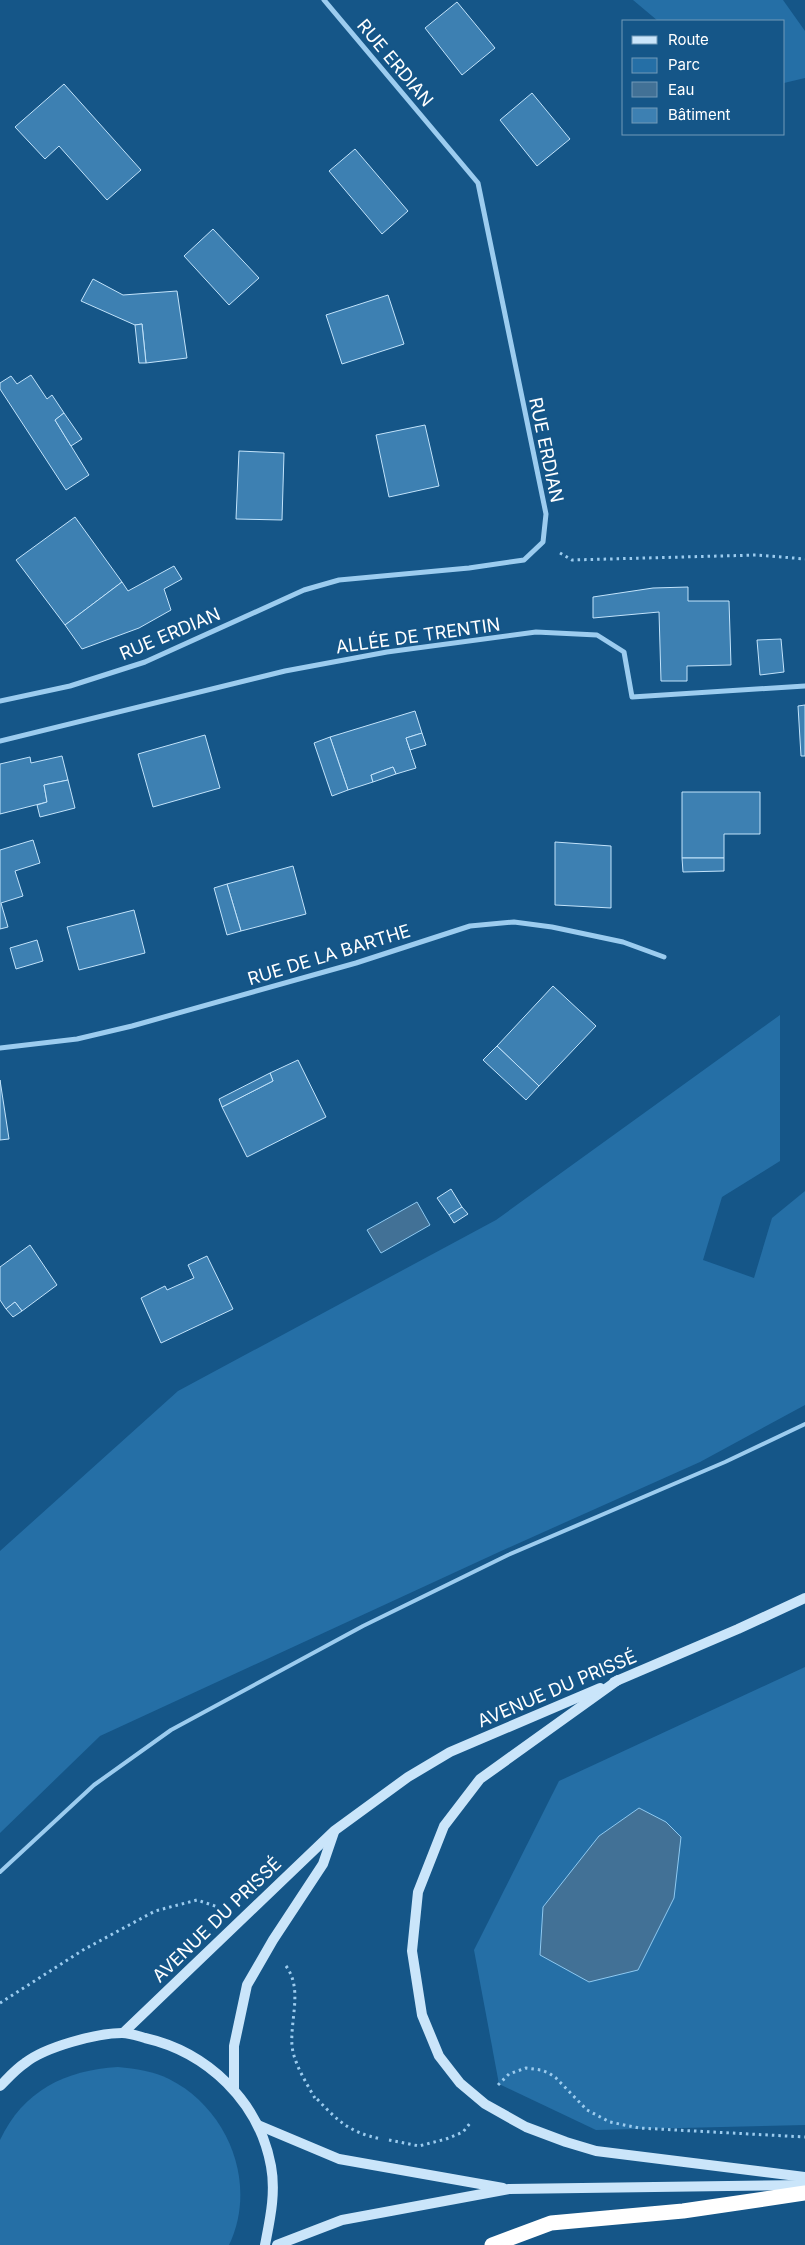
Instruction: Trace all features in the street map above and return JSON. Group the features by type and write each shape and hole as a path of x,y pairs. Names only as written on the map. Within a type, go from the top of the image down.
{"highway":[{"path":"492,2245 551,2223 683,2211 805,2193"}],"main road":[{"name":"AVENUE DU PRISSÉ","path":"123,2033 334,1831 408,1777 450,1752 805,1598"},
{"path":"618,1680 480,1778 444,1826 418,1892 412,1951 422,2015 440,2056 460,2083 485,2104 526,2127 596,2151 805,2178"},
{"path":"234,2088 234,2046 248,1985 273,1940 323,1864 334,1831"},
{"path":"0,2086 26,2062 73,2040 123,2033 165,2042 202,2061 234,2088 258,2125 271,2166 273,2208 265,2245"},
{"path":"258,2125 339,2160 509,2189"},
{"path":"277,2245 342,2220 509,2189 805,2185"}],"street":[{"name":"RUE ERDIAN","path":"0,701 70,686 146,662 304,590 339,580 469,568 524,560 543,542 546,514 478,183 324,0"},
{"name":"ALLÉE DE TRENTIN","path":"0,741 285,671 387,652 536,632 597,635 624,652 632,697 805,686"},
{"name":"RUE DE LA BARTHE","path":"0,1048 77,1039 132,1026 356,963 470,926 514,922 552,927 623,942 664,957"}],"lane":[{"path":"0,1872 94,1785 171,1730 363,1626 508,1554 725,1462 805,1424"}],"path":[{"path":"543,542 572,560 757,555 805,559"},
{"path":"0,2003 84,1950 155,1911 197,1900 211,1904"}],"green space":[{"path":"633,0 783,0 805,31 805,78 785,83 785,20 657,20"},
{"path":"780,1015 780,1161 722,1197 703,1260 754,1278 772,1218 805,1191 805,1405 700,1462 499,1552 100,1736 0,1833 0,1551 178,1391 496,1220"},
{"path":"805,1667 805,2125 596,2130 499,2084 474,1950 559,1781"},
{"path":"118,2067 151,2072 169,2079 190,2092 208,2109 222,2129 232,2151 239,2174 240,2198 237,2222 229,2245 0,2245 0,2140 10,2123 33,2096 63,2078 99,2069"}],"water":[{"path":"417,1202 430,1225 381,1253 367,1230"},
{"path":"639,1808 666,1822 681,1837 674,1898 638,1970 589,1982 540,1955 543,1907 599,1836"}],"building":[{"path":"457,2 495,48 462,75 425,28"},
{"path":"64,84 141,170 107,200 59,146 45,159 15,127"},
{"path":"532,93 570,139 537,166 500,120"},
{"path":"355,149 408,211 382,234 329,171"},
{"path":"213,229 259,278 229,305 184,256"},
{"path":"93,279 123,295 177,291 187,358 146,363 142,324 135,325 81,301"},
{"path":"388,295 404,344 342,364 326,315"},
{"path":"142,324 146,363 139,363 135,325"},
{"path":"31,375 47,399 52,395 64,413 55,420 89,475 66,490 0,389 0,383 11,376 17,384"},
{"path":"64,413 82,439 71,446 55,420"},
{"path":"425,425 439,486 389,497 376,435"},
{"path":"239,451 284,453 282,520 236,519"},
{"path":"75,517 122,582 65,625 16,560"},
{"path":"174,566 182,579 164,589 171,610 139,628 82,649 65,625 122,582 128,591"},
{"path":"688,587 688,601 729,601 731,665 687,666 687,681 661,681 659,612 593,618 593,597 653,588"},
{"path":"781,639 784,672 760,675 757,640"},
{"path":"805,705 805,756 801,756 798,706"},
{"path":"415,711 422,733 406,738 416,768 396,774 393,767 371,775 373,782 348,790 330,737"},
{"path":"422,733 426,745 410,750 406,738"},
{"path":"205,735 220,788 153,807 138,754"},
{"path":"330,737 348,790 332,796 314,743"},
{"path":"62,756 68,780 44,785 47,802 0,814 0,764 30,757 31,763"},
{"path":"393,767 396,774 373,782 371,775"},
{"path":"68,780 75,808 40,817 37,805 47,802 44,785"},
{"path":"682,792 760,792 760,834 724,834 724,858 682,858"},
{"path":"33,840 40,863 15,871 23,896 1,903 8,927 0,929 0,850"},
{"path":"555,842 611,846 611,908 555,905"},
{"path":"682,858 724,858 724,871 683,872"},
{"path":"293,866 306,914 241,931 227,884"},
{"path":"227,884 241,931 227,935 214,888"},
{"path":"134,910 145,953 79,970 67,927"},
{"path":"37,940 43,961 16,969 10,948"},
{"path":"553,986 596,1026 539,1086 497,1046"},
{"path":"497,1046 539,1086 526,1100 483,1060"},
{"path":"298,1060 326,1117 247,1157 222,1107 273,1081 270,1073"},
{"path":"270,1073 273,1081 222,1107 219,1099"},
{"path":"0,1080 9,1139 0,1140"},
{"path":"451,1189 462,1207 449,1215 437,1198"},
{"path":"462,1207 468,1214 454,1223 449,1215"},
{"path":"30,1245 57,1285 22,1311 15,1302 6,1309 0,1300 0,1267"},
{"path":"207,1256 233,1309 161,1343 141,1298 165,1286 167,1290 194,1278 188,1265"},
{"path":"15,1302 22,1311 13,1317 6,1309"}]}
